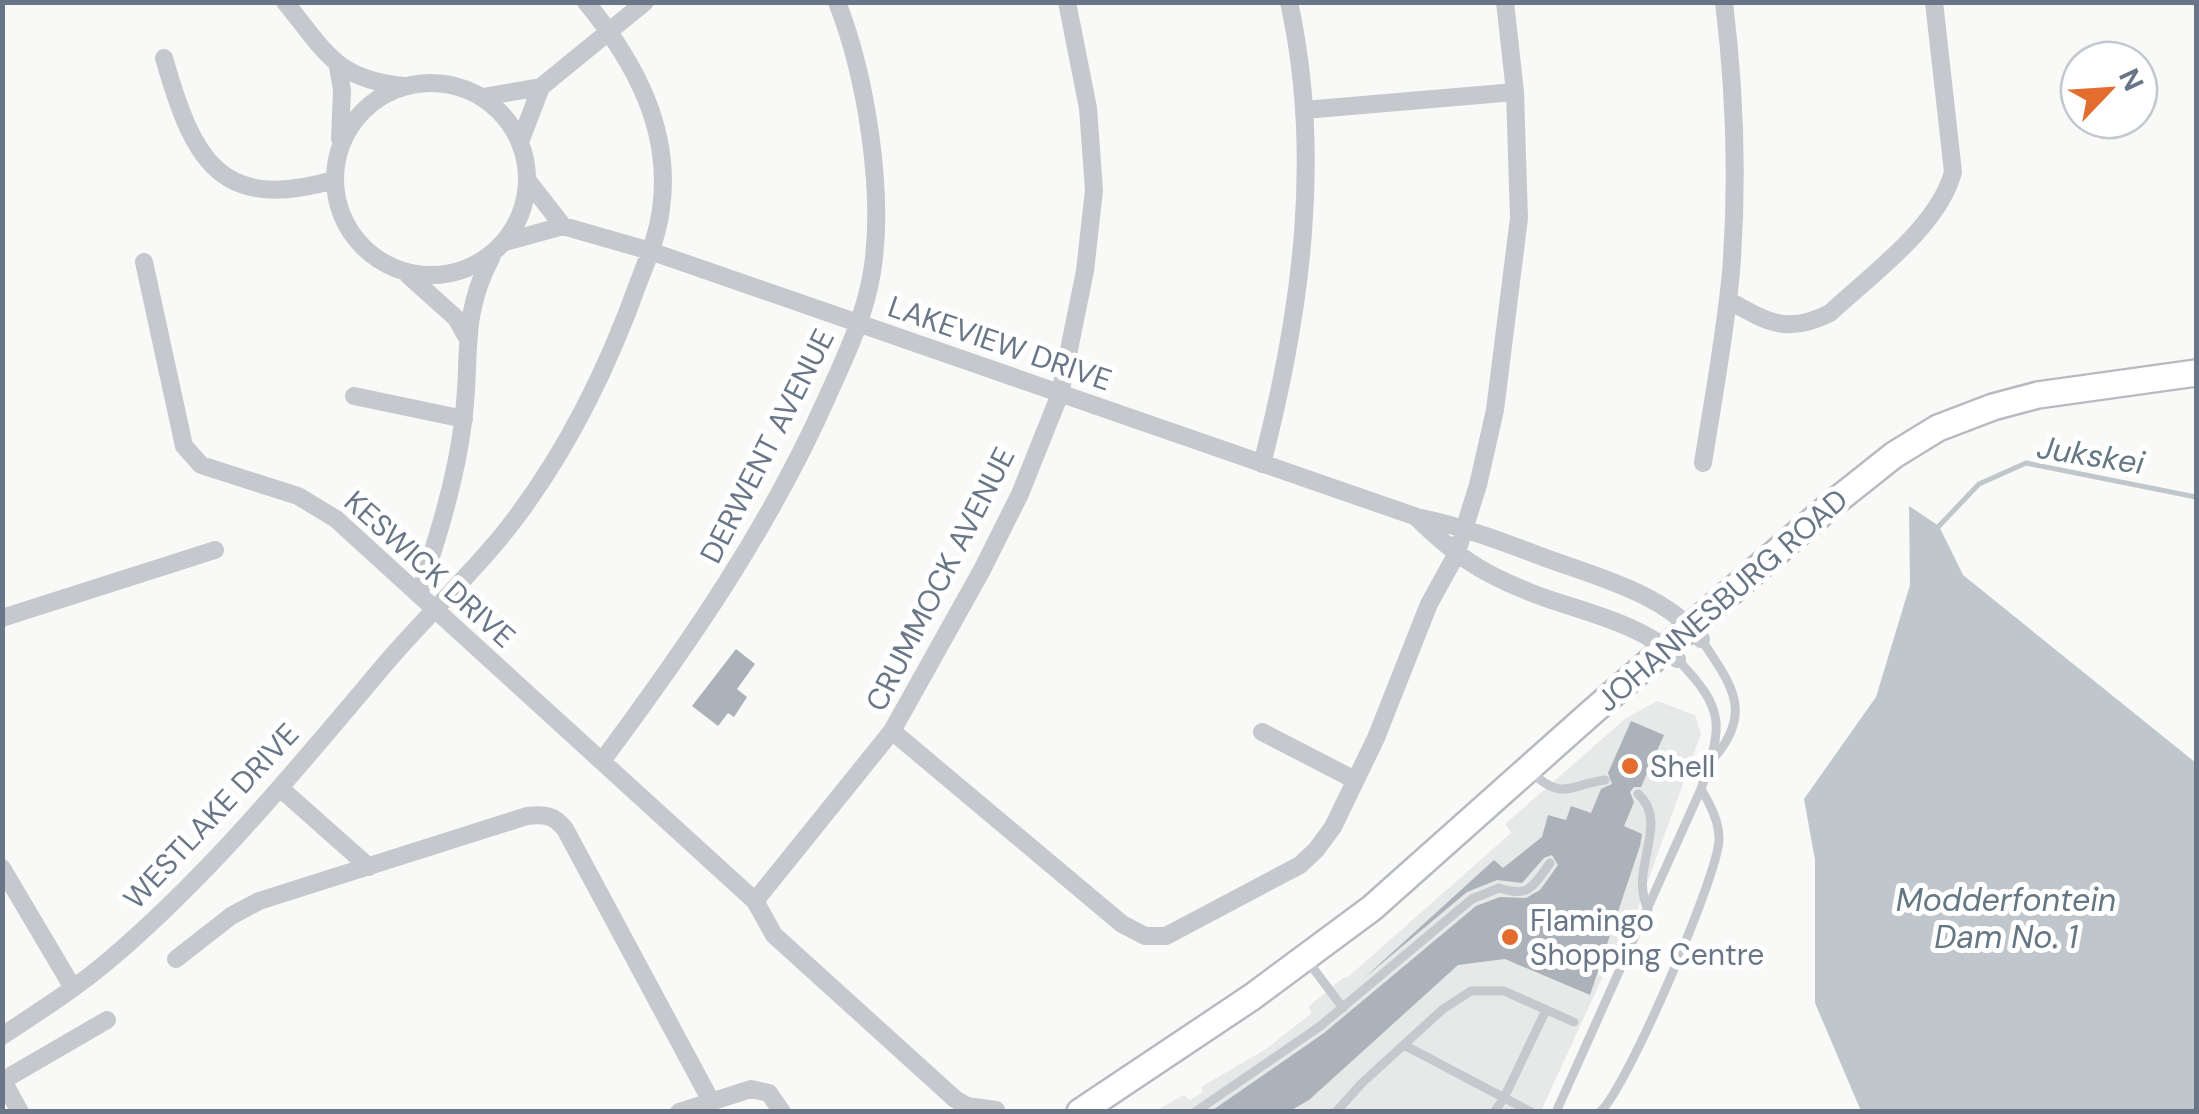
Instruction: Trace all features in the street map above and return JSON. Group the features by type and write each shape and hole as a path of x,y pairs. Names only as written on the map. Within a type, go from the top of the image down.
{"street":[{"path":"284,2 338,67 356,77 404,86"},
{"name":"WESTLAKE DRIVE","path":"2,1036 108,962 161,912 280,788 506,530 536,490 600,376 628,314 661,210 662,166 657,125 637,76 609,30 586,2"},
{"path":"483,97 540,87 644,2"},
{"name":"DERWENT AVENUE","path":"602,761 718,600 755,539 822,408 860,322 872,269 870,130 857,63 837,2"},
{"name":"CRUMMOCK AVENUE","path":"754,901 892,731 1020,494 1060,394 1085,272 1094,190 1088,108 1067,2"},
{"path":"1262,464 1298,304 1304,214 1304,110 1289,2"},
{"path":"892,731 1122,924 1145,936 1166,936 1300,865 1333,827 1396,693 1429,604 1456,555 1495,410 1519,218 1515,92 1505,2"},
{"path":"1703,464 1728,300 1736,154 1724,2"},
{"path":"1728,300 1770,322 1792,326 1812,322 1830,313 1935,214 1948,192 1952,172 1934,2"},
{"path":"164,58 180,114 200,152 234,182 272,192 334,180"},
{"path":"338,67 342,90 334,180 340,210 354,237 448,311 466,336"},
{"path":"339,150 353,121 376,100 404,86 431,82 458,86 483,97 505,117 520,142 528,181 522,213 477,287 466,336 464,419 418,594"},
{"path":"520,142 540,87"},
{"path":"1304,110 1515,92"},
{"path":"403,272 451,274 474,266 500,247 562,226 528,181"},
{"name":"LAKEVIEW DRIVE","path":"562,226 650,251 860,322 1417,518 1466,527 1628,587 1696,633"},
{"name":"KESWICK DRIVE","path":"144,262 184,446 192,456 201,464 316,504 336,519 754,901 774,934 954,1099 968,1106 996,1110"},
{"name":"JOHANNESBURG ROAD","path":"1102,1112 1310,964 1696,633 1804,549 1865,479 1894,456 1938,428 1993,406 2038,395 2196,374"},
{"path":"354,396 464,419"},
{"name":"LAKEVIEW DRIVE","path":"1417,518 1456,555 1529,592 1587,612 1672,654"},
{"path":"2,618 216,550"},
{"path":"1587,612 1597,576"},
{"path":"1262,732 1355,780"},
{"path":"280,788 369,866"},
{"path":"176,959 232,916 259,901 543,814 556,818 577,850 711,1102"},
{"path":"2,868 73,988"},
{"name":"JOHANNESBURG ROAD","path":"1080,1112 1310,964"},
{"path":"20,1112 3,1080 107,1020"},
{"path":"679,1112 761,1089 777,1102 782,1112"}],"lane":[{"path":"1696,633 1732,692 1737,716 1730,741 1710,762"},
{"path":"1556,1112 1701,789 1718,734 1714,706 1698,681 1672,654"},
{"path":"1534,774 1552,789 1564,791 1605,780"},
{"path":"1600,1112 1622,1078 1656,1008 1706,890 1719,843 1711,805 1701,789"},
{"path":"1638,794 1647,804 1651,820 1640,889 1648,909"},
{"path":"1195,1112 1343,1008 1472,899 1499,888 1516,894 1526,892 1550,863"},
{"path":"1310,964 1343,1008"},
{"path":"1336,1112 1444,1009 1471,991 1504,992 1574,1022"},
{"path":"1494,1112 1546,1010"},
{"path":"1404,1045 1530,1112"}],"shaded area":[{"path":"1657,701 1695,715 1701,734 1631,928 1626,926 1541,1111 1153,1112 1184,1095 1190,1100 1203,1092 1201,1087 1266,1049 1312,1013 1308,1007 1348,977 1511,833 1505,824 1625,719"}],"water":[{"name":"Modderfontein Dam No. 1","path":"1909,506 1939,526 1963,575 2196,763 2196,1111 1861,1111 1815,1003 1815,860 1804,799 1876,697 1910,585"}],"building":[{"path":"736,649 755,664 737,689 747,697 734,717 728,713 718,726 692,706"},
{"name":"Flamingo Shopping Centre","path":"1631,721 1664,735 1641,787 1630,792 1634,802 1624,826 1642,834 1640,846 1590,995 1505,959 1458,965 1309,1100 1288,1112 1210,1112 1324,1033 1476,906 1500,897 1526,898 1540,890 1558,865 1552,855 1544,858 1522,883 1497,880 1467,892 1362,980 1494,860 1503,868 1542,837 1548,815 1566,820 1571,806 1591,813 1601,789 1612,784 1608,773"}],"waterway":[{"name":"Jukskei","path":"1939,526 1979,484 2026,463 2196,497"}],"place":[{"name":"Shell","path":"1630,766"},
{"name":"Flamingo Shopping Centre","path":"1510,937"}]}
